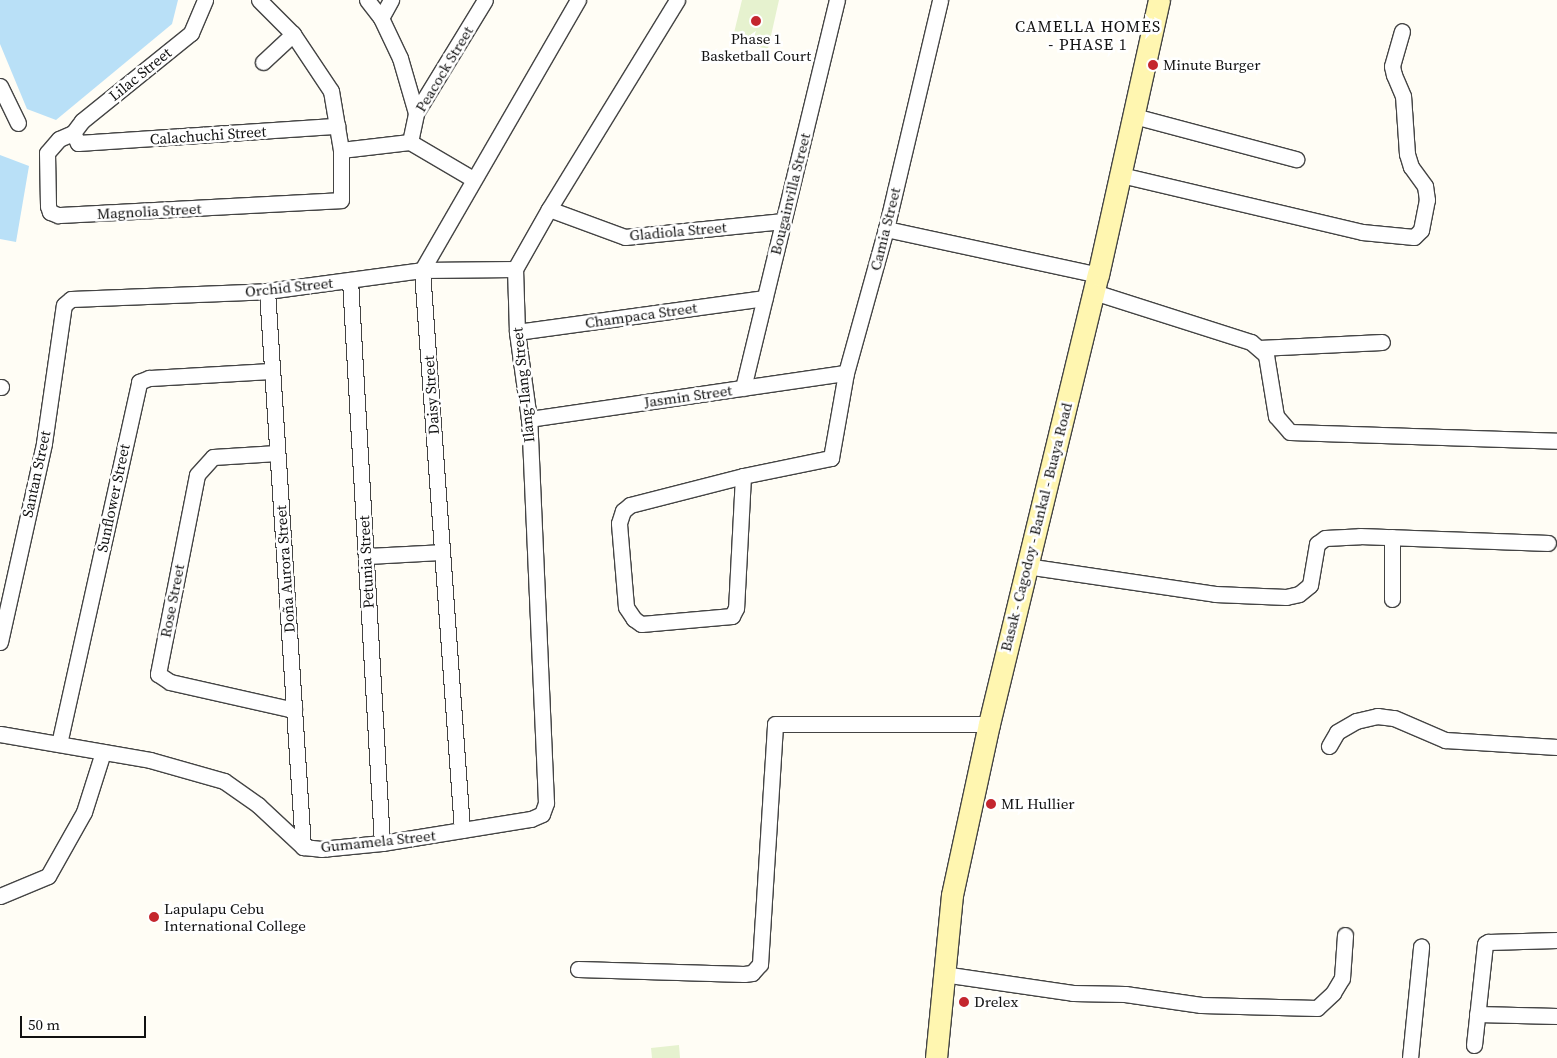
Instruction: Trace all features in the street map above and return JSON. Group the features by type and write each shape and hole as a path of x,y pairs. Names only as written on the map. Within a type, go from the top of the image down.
{"street":[{"name":"Lilac Street","path":"75,138 82,121 191,33 205,0"},
{"path":"259,0 293,34 331,91 342,150 410,142 473,178"},
{"path":"367,0 381,18 400,58 416,113"},
{"path":"381,18 392,0"},
{"name":"Peacock Street","path":"410,142 416,113 485,0"},
{"path":"422,270 473,178 578,0"},
{"path":"515,269 549,209 677,0"},
{"name":"Bougainvilla Street","path":"743,388 836,0"},
{"name":"Camia Street","path":"743,476 831,458 846,373 886,228 940,0"},
{"name":"Basak - Cagodoy - Bankal - Buaya Road","path":"936,1058 952,895 1026,566 1096,284 1159,0"},
{"path":"1121,175 1362,232 1414,237 1422,230 1427,200 1425,186 1411,167 1407,154 1403,96 1392,66 1402,31"},
{"path":"263,62 293,34"},
{"path":"0,86 18,123"},
{"path":"1134,116 1296,159"},
{"name":"Calachuchi Street","path":"75,138 337,126"},
{"name":"Magnolia Street","path":"75,138 59,139 47,153 48,206 50,212 58,215 341,200 342,150"},
{"name":"Gladiola Street","path":"549,209 626,237 783,221"},
{"path":"886,228 1096,284 1251,342 1266,355 1276,416 1290,432 1557,441"},
{"name":"Orchid Street","path":"64,305 71,299 267,291 422,270 515,269"},
{"name":"Ilang-Ilang Street","path":"515,269 517,332 529,419 546,803 542,814"},
{"name":"Daisy Street","path":"422,270 462,830"},
{"name":"Petunia Street","path":"350,280 382,843"},
{"name":"Doña Aurora Street","path":"267,291 303,847"},
{"name":"Champaca Street","path":"517,332 764,298"},
{"name":"Santan Street","path":"0,642 44,443 64,305"},
{"path":"1259,348 1382,342"},
{"name":"Sunflower Street","path":"59,744 139,382 149,378 272,371"},
{"name":"Jasmin Street","path":"529,419 846,373"},
{"name":"Rose Street","path":"278,453 213,457 197,475 158,674 170,682 294,710"},
{"path":"743,476 736,608 732,616 641,624 634,619 626,607 619,523 623,511 630,505 743,476"},
{"path":"1392,537 1392,599"},
{"path":"1026,566 1215,594 1286,597 1300,594 1310,585 1317,544 1325,538 1392,537 1548,543"},
{"path":"366,556 442,552"},
{"path":"1329,746 1337,732 1356,722 1377,716 1409,723 1445,740 1557,746"},
{"path":"578,969 744,974 752,973 760,964 775,724 989,724"},
{"name":"Gumamela Street","path":"0,734 150,760 224,782 258,805 303,847 321,849 382,843 531,819 542,814"},
{"path":"0,896 48,876 84,812 103,752"},
{"path":"943,974 1073,993 1125,994 1201,1005 1317,1008 1334,992 1342,978 1345,935"},
{"path":"1474,1045 1484,944 1488,942 1557,940"},
{"path":"1410,1058 1421,947"},
{"path":"1477,1014 1557,1016"}],"green space":[{"name":"Phase 1 Basketball Court","path":"742,0 779,0 768,49 732,41"},
{"path":"679,1045 680,1058 652,1058 651,1048"}],"water":[{"path":"0,0 178,0 172,24 56,120 27,109 0,44"},
{"path":"0,155 29,166 16,242 0,239"}],"place":[{"name":"Phase 1 Basketball Court","path":"756,21"},
{"name":"Minute Burger","path":"1153,65"},
{"name":"ML Hullier","path":"991,804"},
{"name":"Lapulapu Cebu International College","path":"154,917"},
{"name":"Drelex","path":"964,1002"}],"district":[{"name":"CAMELLA HOMES - PHASE 1","path":"1088,35"}]}
